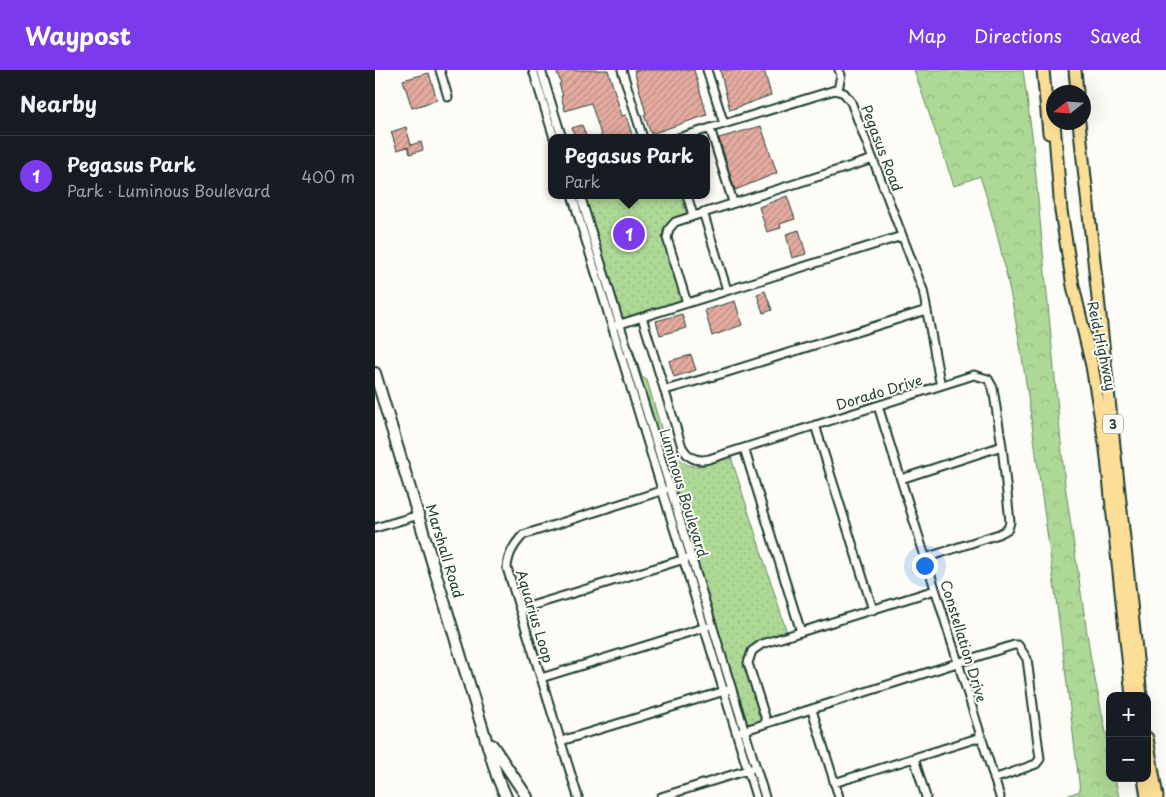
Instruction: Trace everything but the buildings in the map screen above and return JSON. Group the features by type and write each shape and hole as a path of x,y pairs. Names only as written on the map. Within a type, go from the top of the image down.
{"highway":[{"path":"1043,70 1053,188 1061,211"},
{"path":"1050,70 1051,85"},
{"path":"1075,70 1076,85"},
{"name":"Reid Highway","path":"1055,130 1061,211 1073,286 1092,366 1106,449 1132,692"},
{"name":"Reid Highway","path":"1080,130 1141,692"},
{"path":"1151,762 1157,797"},
{"path":"1144,782 1147,797"}],"main road":[{"name":"Marshall Road","path":"375,373 506,797"},
{"name":"Marshall Road","path":"487,738 527,797"}],"street":[{"path":"440,70 449,97"},
{"path":"533,70 553,134"},
{"path":"541,70 561,134"},
{"path":"622,70 642,134"},
{"path":"707,70 724,124"},
{"path":"691,134 838,90 841,75 839,70"},
{"name":"Pegasus Road","path":"838,90 844,93 851,102 923,290 940,382"},
{"path":"710,128 733,202"},
{"path":"687,303 667,235 675,222 873,159"},
{"name":"Luminous Boulevard","path":"573,199 616,325"},
{"name":"Luminous Boulevard","path":"581,199 616,325 740,732 756,797"},
{"path":"688,199 693,215"},
{"path":"703,212 727,290"},
{"path":"616,325 902,236"},
{"path":"665,390 927,310"},
{"name":"Dorado Drive","path":"642,317 682,448 691,457 705,460 974,375 988,379 993,388 1002,446 1010,522 1008,529 999,534 925,558"},
{"name":"Constellation Drive","path":"878,406 1000,797"},
{"path":"815,425 873,610"},
{"path":"901,479 1002,446"},
{"path":"744,448 801,632"},
{"name":"Aquarius Loop","path":"577,797 507,568 511,551 523,535 666,490"},
{"path":"375,528 419,515"},
{"path":"521,609 687,558"},
{"path":"767,723 748,663 752,651 762,644 935,590"},
{"path":"541,678 707,627"},
{"path":"740,732 958,664 1014,644 1022,649 1027,659 1040,758 1036,764 994,779"},
{"path":"561,741 727,690"},
{"path":"812,710 839,797"},
{"name":"Luminous Boulevard","path":"740,732 756,768 765,797"},
{"path":"834,783 981,737"},
{"path":"914,758 926,797"},
{"path":"661,797 756,768"}],"green space":[{"path":"914,70 1023,70 1032,135 1065,485 1091,660 1106,733 1106,782 1116,782 1119,797 1064,797 1080,791 1060,626 1015,317 1000,246 980,176 954,186"},
{"path":"586,199 682,199 686,213 673,218 663,229 663,238 682,300 623,320"},
{"path":"626,328 642,377 647,380 666,445 669,445 682,462 689,465 702,466 731,457 788,636 752,651 748,663 767,723 744,731 621,329"}],"place":[{"name":"Pegasus Park","path":"629,234"}]}
